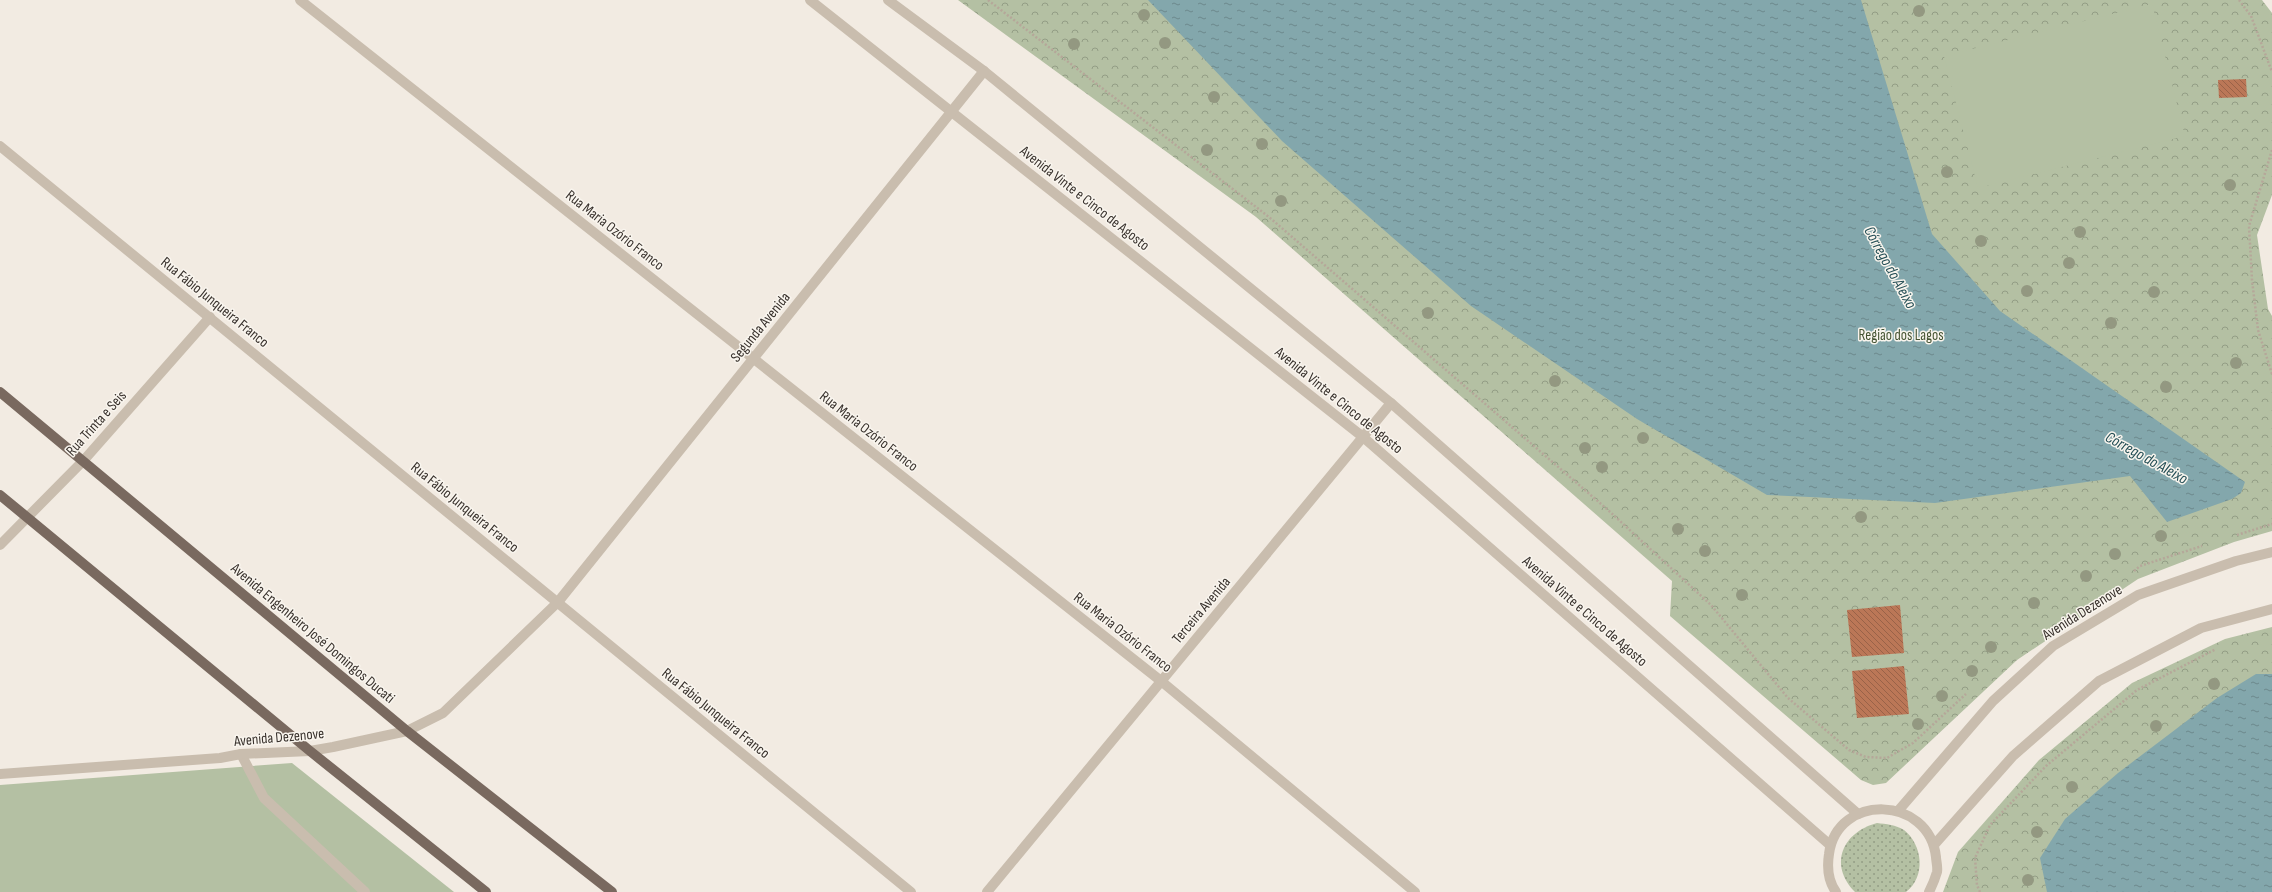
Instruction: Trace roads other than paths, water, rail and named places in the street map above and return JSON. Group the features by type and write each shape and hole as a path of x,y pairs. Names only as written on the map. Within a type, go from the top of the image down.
{"main road":[{"name":"Avenida Engenheiro José Domingos Ducati","path":"0,392 84,460 407,731 612,892"},
{"path":"0,495 310,751 486,892"}],"street":[{"name":"Rua Maria Ozório Franco","path":"300,0 1161,681 1415,892"},
{"name":"Avenida Vinte e Cinco de Agosto","path":"810,0 1364,437 1830,845"},
{"name":"Avenida Vinte e Cinco de Agosto","path":"888,0 984,71 1391,402 1858,814"},
{"name":"Segunda Avenida","path":"558,602 984,71"},
{"name":"Rua Fábio Junqueira Franco","path":"0,146 911,892"},
{"name":"Rua Trinta e Seis","path":"0,545 84,460 210,317"},
{"name":"Terceira Avenida","path":"987,892 1364,437 1391,402"},
{"name":"Avenida Dezenove","path":"1898,810 1993,701 2053,646 2138,595 2236,560 2272,552"},
{"name":"Avenida Dezenove","path":"0,774 220,758 241,754 310,751 407,731 443,713 558,602"},
{"path":"1934,844 2013,756 2099,681 2201,628 2272,609"},
{"path":"241,754 264,798 365,892"},
{"path":"1836,892 1832,886 1827,866 1830,845 1840,826 1858,814 1878,808 1898,810 1920,823 1934,844 1937,871 1929,892"}],"water":[{"name":"Córrego do Aleixo","path":"1148,0 1861,0 1932,234 2000,311 2245,482 2241,493 2232,499 2167,522 2130,476 1935,503 1767,495 1637,419 1471,306 1282,141"},
{"path":"2256,674 2272,674 2272,892 2047,892 2040,858 2065,819 2118,773 2217,698"}],"park label":[{"name":"Região dos Lagos","path":"1901,335"}]}
